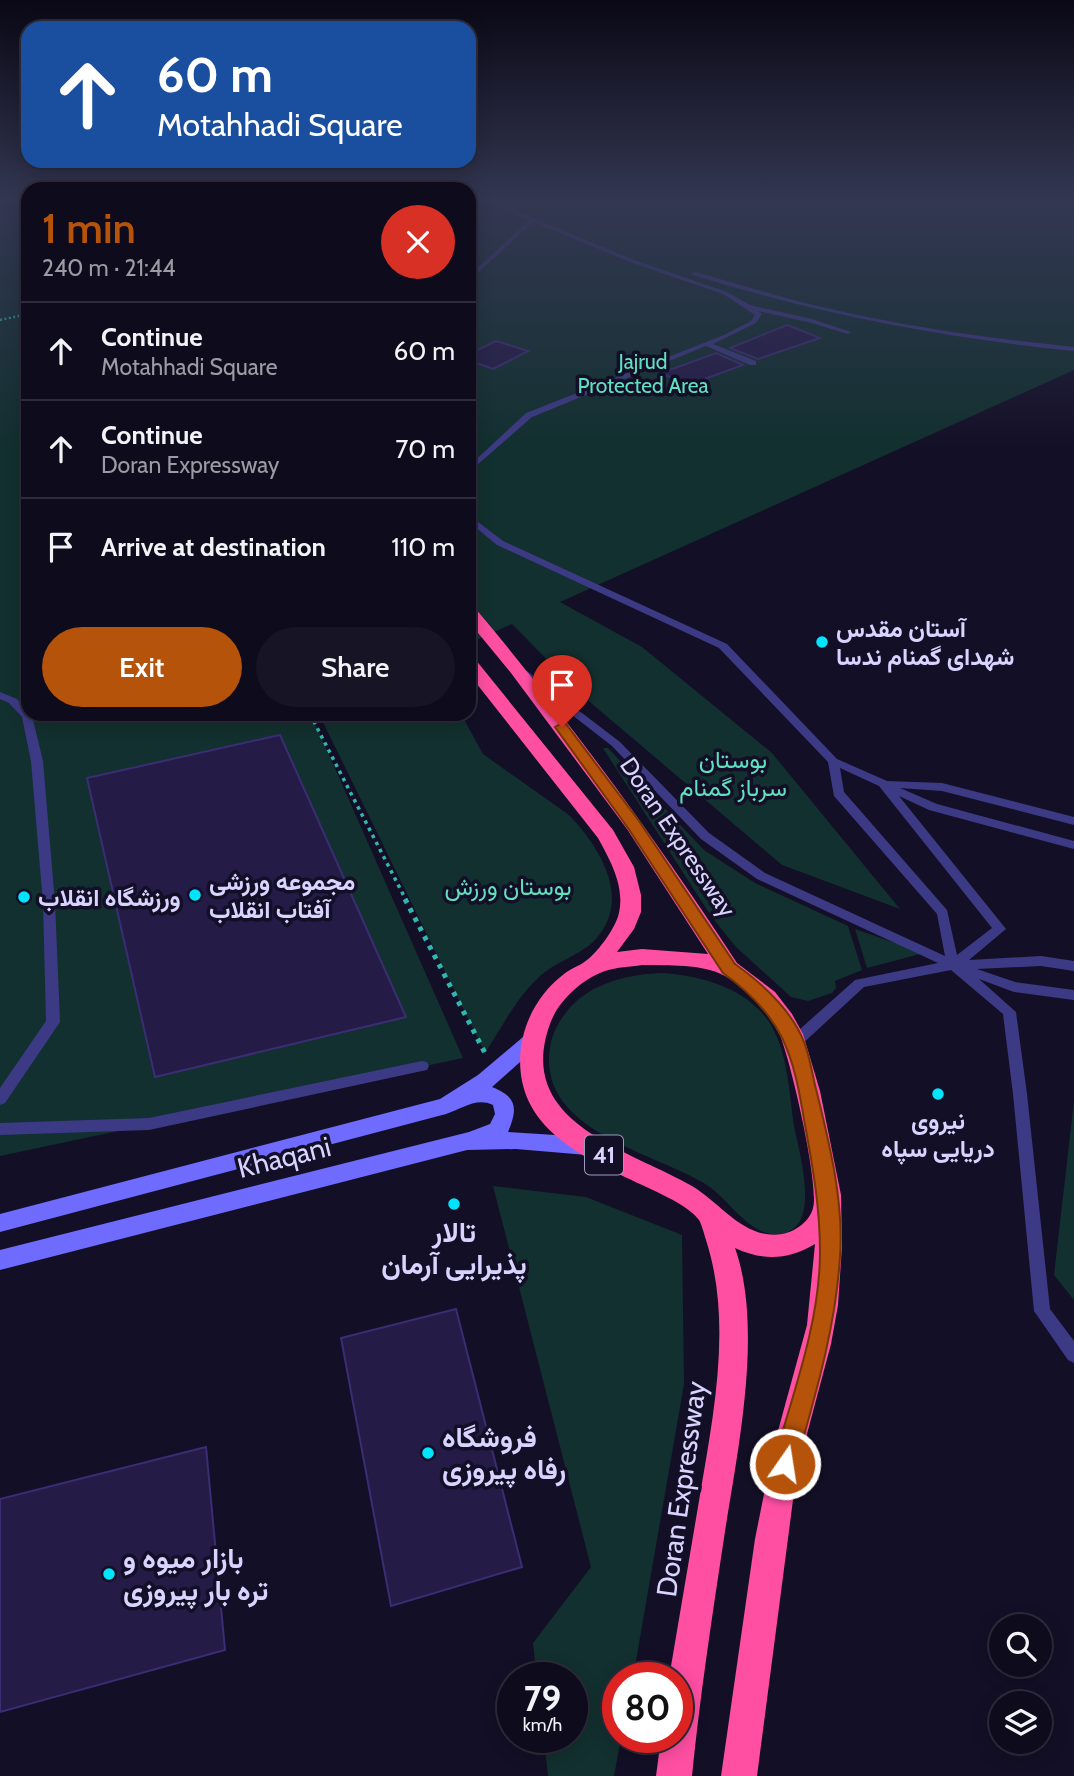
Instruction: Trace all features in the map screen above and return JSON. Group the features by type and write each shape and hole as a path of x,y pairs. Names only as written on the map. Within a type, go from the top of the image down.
{"highway":[{"name":"Doran Expressway","path":"476,619 517,668 634,824 729,968"},
{"name":"41","path":"476,672 606,835 624,867 631,895 630,912 623,929 596,965 557,992 540,1015 530,1042 530,1069 540,1098 559,1124 587,1146 687,1196 747,1243 772,1247 795,1244 814,1232 828,1198"},
{"name":"41","path":"596,965 642,957 698,961 729,968 752,985 772,1005 795,1042 813,1114 828,1198 830,1255 824,1307 813,1361 789,1441 772,1530 740,1776"},
{"name":"Doran Expressway","path":"674,1776 684,1690 723,1445 734,1338 729,1269 710,1214"}],"main road":[{"name":"Khaqani","path":"0,1223 446,1106 485,1081 530,1042"},
{"path":"446,1106 475,1093 488,1093 502,1100 505,1114 498,1130 467,1141"},
{"name":"Khaqani","path":"0,1261 467,1141 516,1140 587,1146"},
{"path":"0,1213 101,1198"}],"lane":[{"path":"476,462 528,415 707,344 754,322 759,314 725,293 699,284"},
{"path":"724,284 815,309 1018,344 1074,349"},
{"path":"747,306 810,320 848,332"},
{"path":"707,344 753,363"},
{"path":"476,524 500,543 723,646 833,761 933,807 1074,845"},
{"path":"517,668 616,744 695,827 728,855 785,888 953,965 1014,987 1074,995"},
{"path":"0,695 13,701 21,710"},
{"path":"0,1099 53,1022 49,903 37,761 28,721"},
{"path":"833,761 838,793 943,913 953,965 1009,1012 1042,1311 1074,1355"},
{"path":"883,784 1000,929 953,965"},
{"path":"883,784 942,787 1074,821"},
{"path":"795,1042 860,983 953,965 1041,961 1074,966"},
{"path":"0,1129 149,1124 422,1066"}],"path":[{"path":"0,320 21,316"},
{"path":"314,721 485,1053"}],"green space":[{"name":"مجموعه ورزشی آفتاب انقلاب","path":"0,284 21,284 21,721 314,721 463,1058 0,1156"},
{"name":"Jajrud Protected Area","path":"476,284 1074,284 1074,370 560,602 642,647 772,753 900,909 782,865 584,697 512,624 476,640"},
{"name":"بوستان ورزش","path":"322,721 465,721 483,754 569,815 601,858 611,891 611,907 606,924 590,945 544,972 530,986 485,1053"},
{"path":"603,748 608,748 704,850 755,883 848,926 862,970 835,981 836,988 832,993 808,1001 791,997 735,946 711,916"},
{"path":"855,929 924,953 867,968"},
{"path":"664,973 707,980 734,991 757,1008 774,1031 786,1071 805,1188 801,1219 793,1229 780,1234 759,1230 707,1185 608,1138 584,1122 565,1105 553,1083 549,1057 551,1041 571,1006 607,983"},
{"path":"1074,1101 1074,1300 1054,1275"},
{"path":"493,1186 586,1197 682,1235 684,1384 636,1662 602,1662 602,1753 618,1753 614,1776 548,1776 546,1753 588,1753 588,1662 535,1662 533,1643 591,1567"}],"building":[{"path":"787,325 820,338 758,359 730,348"},
{"path":"496,341 528,351 493,369 476,363 476,351"},
{"path":"716,353 743,365 688,385 661,373"},
{"path":"280,735 406,1017 155,1077 87,778"},
{"name":"فروشگاه رفاه پیروزی","path":"456,1309 522,1567 391,1606 341,1338"},
{"name":"بازار میوه و تره بار پیروزی","path":"206,1447 225,1650 0,1712 0,1499"}],"place":[{"name":"آستان مقدس شهدای گمنام ندسا","path":"822,642"},
{"name":"مجموعه ورزشی آفتاب انقلاب","path":"195,895"},
{"name":"ورزشگاه انقلاب","path":"24,897"},
{"name":"نیروی دریایی سپاه","path":"938,1094"},
{"name":"تالار پذیرایی آرمان","path":"454,1204"},
{"name":"فروشگاه رفاه پیروزی","path":"428,1453"},
{"name":"بازار میوه و تره بار پیروزی","path":"109,1574"}],"route":[{"path":"562,727 634,824 729,968 752,985 772,1005 785,1021 795,1042 813,1114 828,1198 830,1255 824,1307 813,1361 789,1441 785,1464"}],"park label":[{"name":"بوستان سرباز گمنام","path":"733,773"}]}
